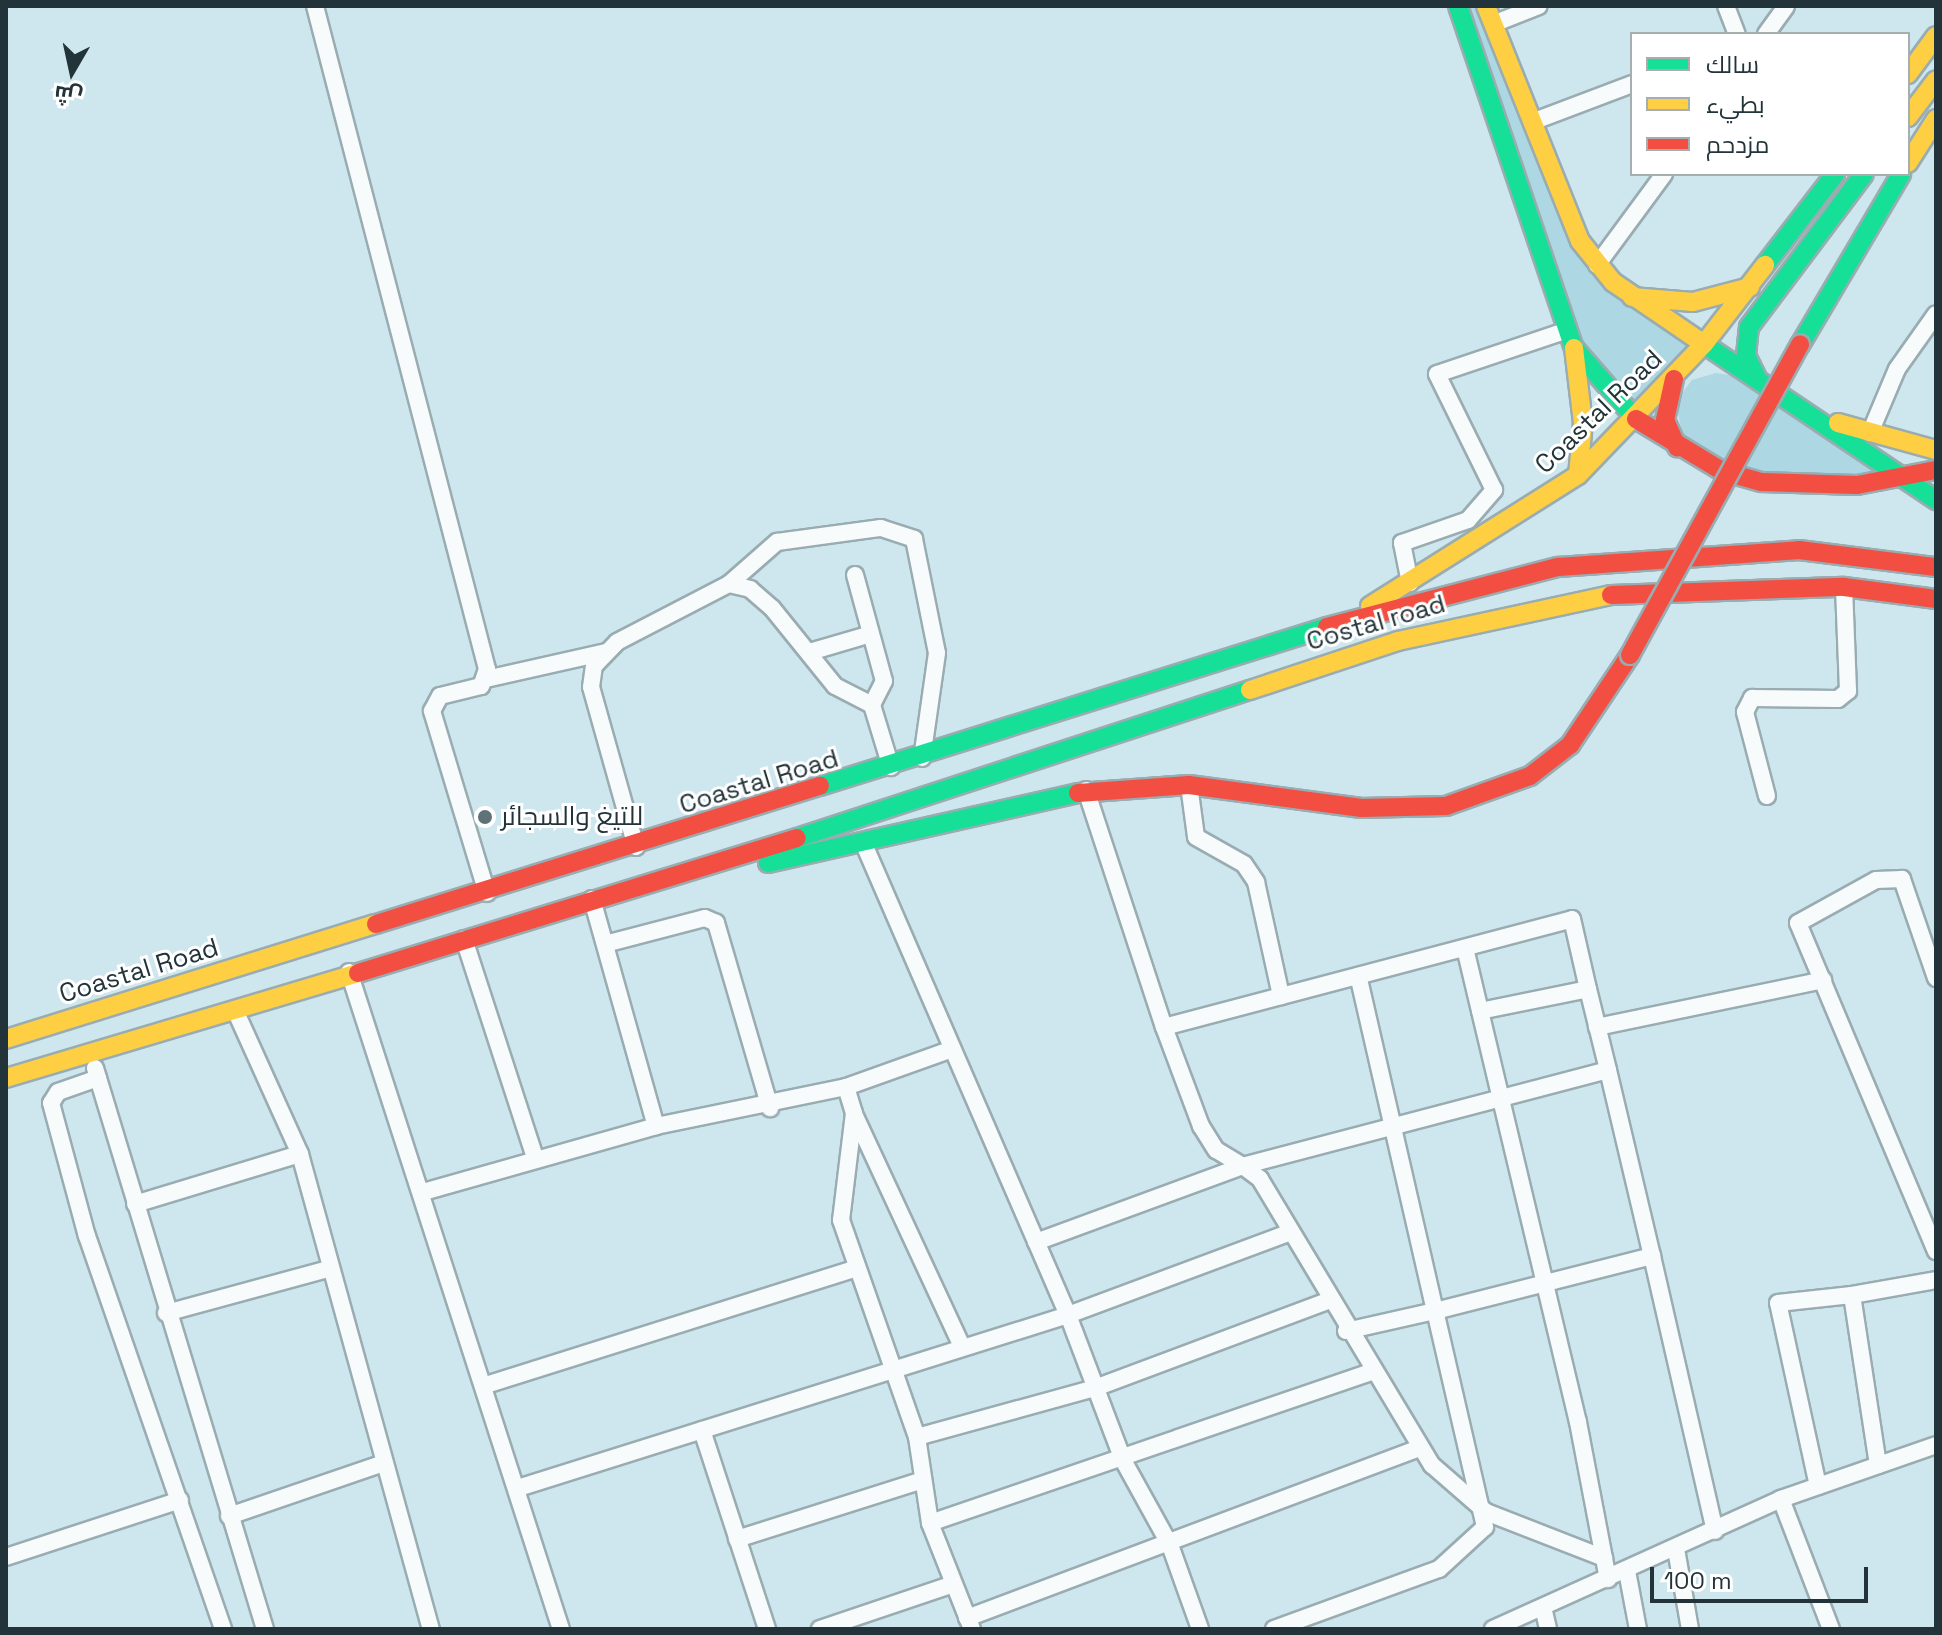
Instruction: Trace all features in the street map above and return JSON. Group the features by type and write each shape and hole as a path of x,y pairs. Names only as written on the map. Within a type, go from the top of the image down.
{"main road":[{"path":"1458,6 1571,339 1583,423 1578,475"},
{"path":"1490,15 1573,228 1597,265 1632,297 1815,416 1936,500"},
{"path":"1910,71 1936,36"},
{"path":"1910,114 1936,80"},
{"path":"1910,160 1936,119"},
{"name":"Coastal Road","path":"1341,623 1410,583 1578,475 1636,419 1704,344 1752,286 1834,176"},
{"path":"1758,380 1746,355 1749,327 1862,176"},
{"path":"6,1078 592,899 679,877 863,842 1086,790 1189,785 1361,808 1446,806 1486,795 1530,776 1570,745 1630,655 1800,345 1900,176"},
{"path":"1632,297 1693,302 1752,286"},
{"path":"1571,339 1636,419 1677,447 1761,482 1810,487 1901,478 1936,470"},
{"path":"1675,377 1665,411 1677,447"},
{"path":"1815,416 1936,450"},
{"name":"Coastal Road","path":"6,1039 891,768 1341,623 1558,567 1627,558 1799,550 1936,567"},
{"name":"Costal road","path":"679,877 1290,674 1495,617 1599,596 1844,587 1936,599"}],"street":[{"path":"315,6 486,679"},
{"path":"1490,15 1539,6"},
{"path":"1726,6 1736,32"},
{"path":"1767,32 1786,6"},
{"path":"1532,122 1630,85"},
{"path":"1597,265 1663,176"},
{"path":"1870,433 1897,369 1936,314"},
{"path":"1410,583 1402,543 1468,520 1494,490 1437,374 1571,339"},
{"path":"487,893 432,711 440,696 486,679 606,652 729,584 777,542 881,528 914,539 937,653 922,758"},
{"path":"855,575 884,681 872,705 891,768"},
{"path":"729,584 750,589 813,651 835,686 872,705"},
{"path":"1767,796 1745,712 1752,698 1838,699 1848,691 1844,587"},
{"path":"813,651 871,634"},
{"path":"606,652 591,687 636,847"},
{"path":"1189,785 1196,837 1244,864 1256,882 1281,996"},
{"path":"1086,790 1164,1027 1201,1126 1216,1150 1260,1179 1288,1233 1370,1372 1420,1448 1486,1512 1604,1558"},
{"path":"863,842 1068,1315 1123,1460 1170,1545 1200,1629"},
{"path":"1936,978 1902,879 1894,876 1798,923 1936,1251"},
{"path":"592,899 656,1126"},
{"path":"605,944 705,918 716,923 770,1108"},
{"path":"1164,1027 1572,919 1715,1531"},
{"path":"464,939 535,1158"},
{"path":"1465,948 1547,1285 1608,1579"},
{"path":"349,972 486,1385 561,1629"},
{"path":"1274,1629 1439,1569 1485,1527 1486,1512 1435,1311 1358,976"},
{"path":"1597,1027 1823,980"},
{"path":"1480,1011 1588,989"},
{"path":"235,1010 300,1154 381,1464 431,1629"},
{"path":"423,1192 656,1126 770,1108 846,1087 952,1049"},
{"path":"91,1053 166,1313 265,1629"},
{"path":"1036,1242 1243,1166 1608,1070"},
{"path":"98,1078 58,1092 51,1103 87,1236 223,1629"},
{"path":"846,1087 854,1113 962,1347"},
{"path":"854,1113 840,1187 857,1268 917,1437 930,1523 951,1585 970,1624 1420,1448"},
{"path":"135,1204 300,1154"},
{"path":"518,1488 1068,1315 1288,1233"},
{"path":"1346,1331 1547,1285 1652,1256"},
{"path":"486,1385 857,1268"},
{"path":"166,1313 328,1269"},
{"path":"1818,1486 1778,1303 1852,1295 1936,1280"},
{"path":"1852,1295 1878,1465"},
{"path":"917,1437 1095,1388 1328,1301"},
{"path":"930,1523 1123,1460 1370,1372"},
{"path":"702,1430 767,1629"},
{"path":"1493,1629 1781,1499 1936,1445"},
{"path":"229,1516 381,1464"},
{"path":"737,1539 923,1480"},
{"path":"1781,1499 1831,1629"},
{"path":"6,1557 180,1500"},
{"path":"1676,1549 1690,1629"},
{"path":"1627,1571 1638,1629"},
{"path":"820,1629 951,1585"},
{"path":"1543,1607 1548,1629"}],"shaded area":[{"path":"1470,6 1481,6 1575,253 1626,304 1688,346 1637,406 1583,346"},
{"path":"1716,373 1729,375 1873,471 1835,482 1735,467 1683,440 1676,401 1692,380"}],"traffic: fast":[{"path":"1458,6 1574,348 1636,419"},
{"path":"1765,265 1833,176"},
{"path":"1758,380 1746,355 1749,327 1862,176"},
{"path":"1800,345 1900,176"},
{"path":"1704,344 1936,500"},
{"path":"820,786 1327,627"},
{"path":"797,838 1250,690"},
{"path":"768,863 1078,793"}],"traffic: slow":[{"path":"1486,6 1580,241 1613,282 1704,344"},
{"path":"1910,71 1936,36"},
{"path":"1910,114 1936,80"},
{"path":"1910,160 1936,119"},
{"path":"1370,606 1578,475 1704,344 1765,265"},
{"path":"1632,297 1693,302 1750,287"},
{"path":"1574,348 1583,423 1578,475"},
{"path":"1838,423 1936,450"},
{"path":"1250,690 1398,641 1611,595"},
{"path":"6,1039 376,924"},
{"path":"6,1078 358,973"}],"traffic: jam":[{"path":"1630,655 1800,345"},
{"path":"1674,379 1665,420 1677,447"},
{"path":"1636,419 1722,471 1761,482 1857,485 1936,470"},
{"path":"1327,627 1558,567 1799,550 1936,567"},
{"path":"1611,595 1844,587 1936,599"},
{"path":"1078,793 1189,785 1361,808 1446,806 1530,776 1570,745 1630,655"},
{"path":"376,924 820,786"},
{"path":"358,973 797,838"}],"place":[{"name":"للتيغ والسجائر","path":"485,817"}]}
